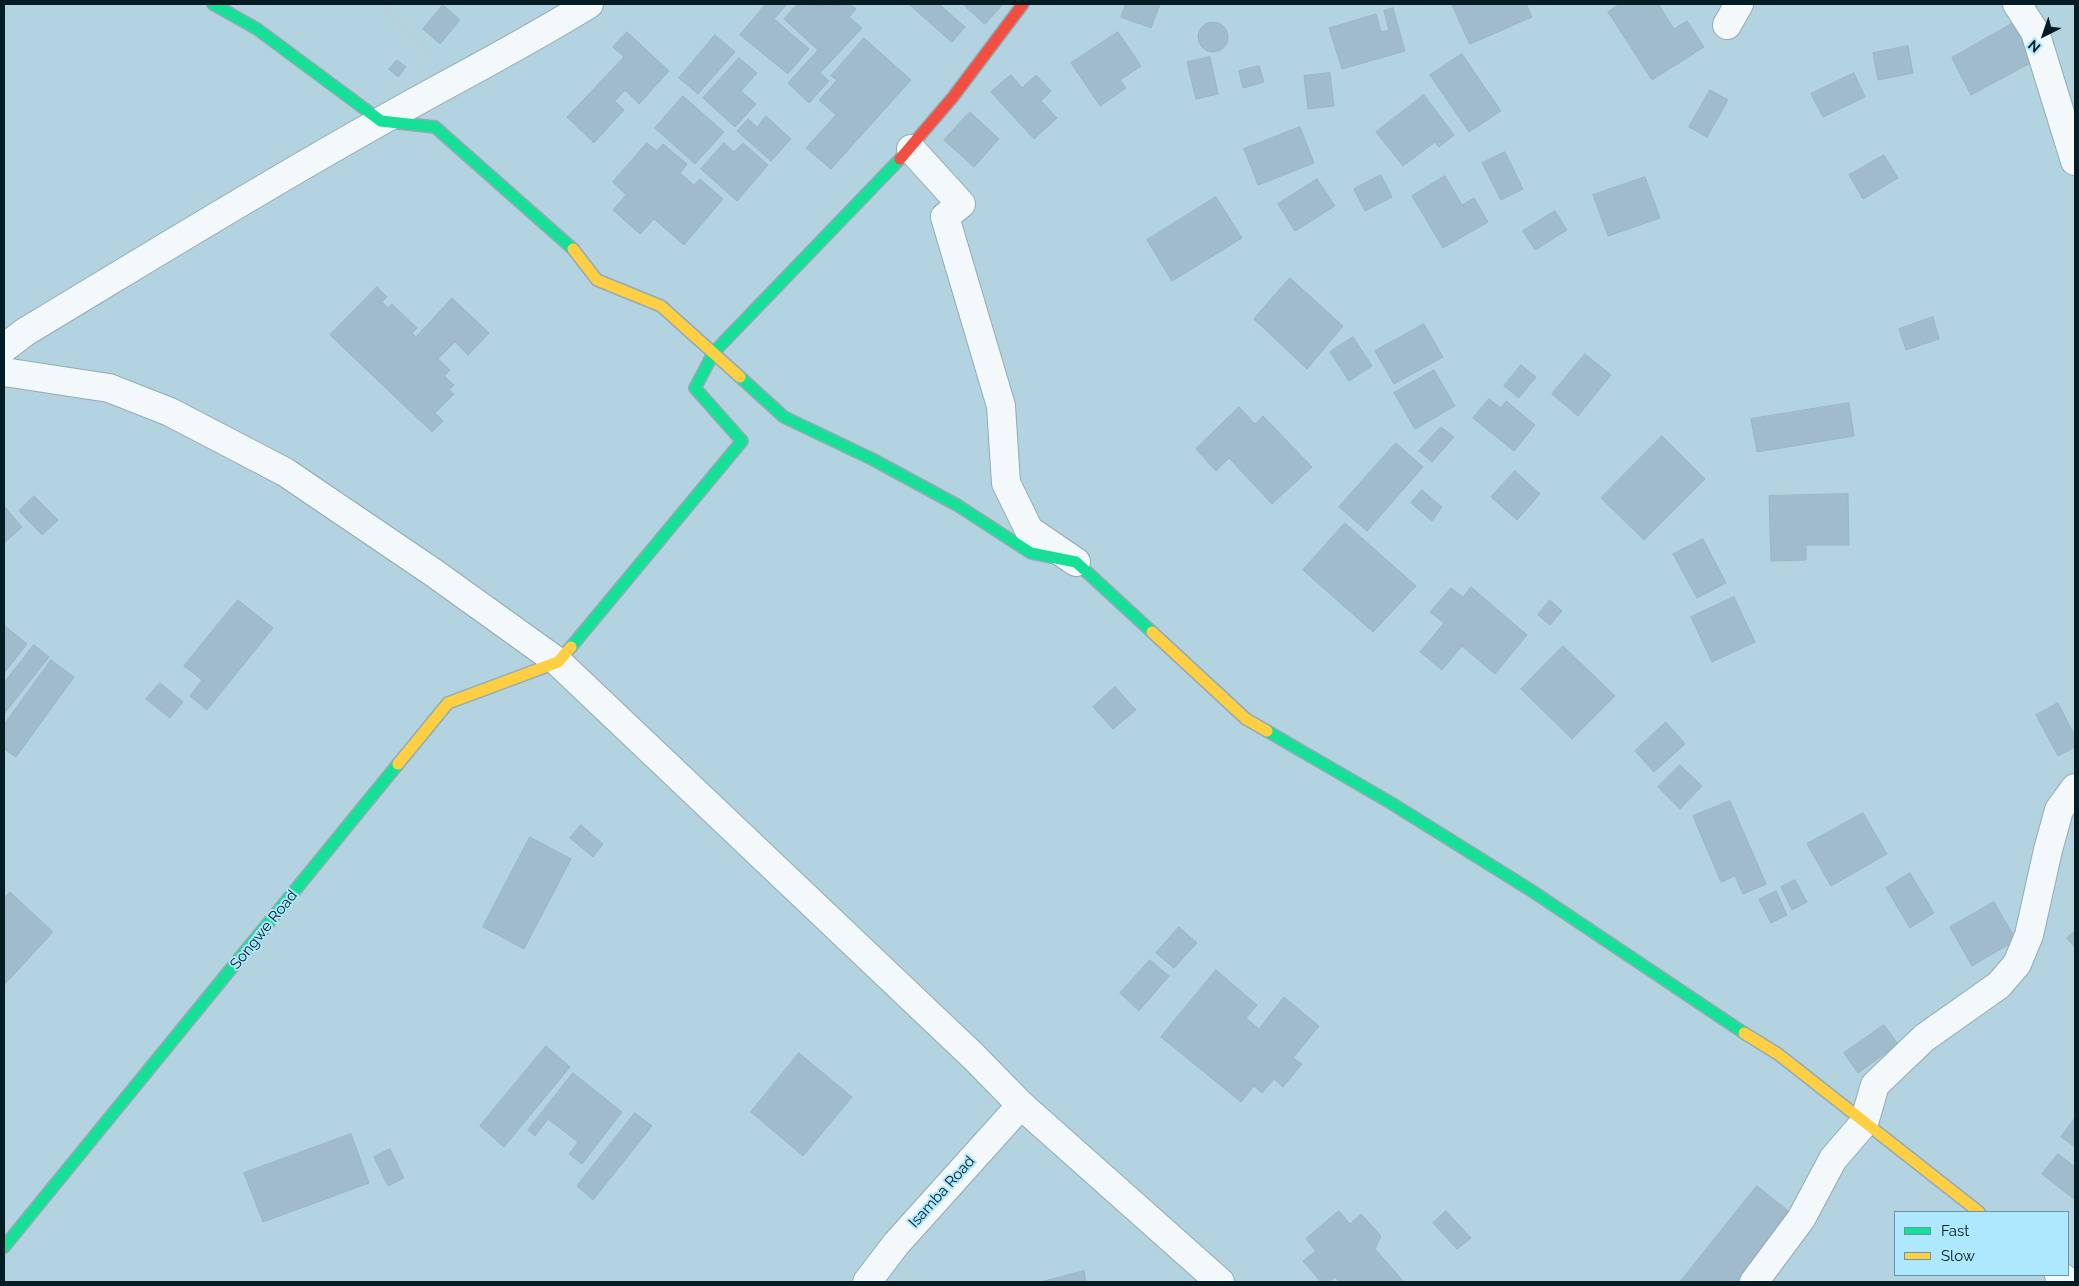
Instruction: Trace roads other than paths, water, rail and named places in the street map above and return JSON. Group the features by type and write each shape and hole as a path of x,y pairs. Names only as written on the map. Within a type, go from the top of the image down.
{"street":[{"path":"213,4 257,29 381,121 435,127 568,243 597,280 662,306 784,417 872,459 948,500 1031,553 1076,562"},
{"path":"4,348 25,332 381,121 530,41 589,4"},
{"path":"558,662 742,441 695,388 714,352 911,149 990,53 1023,4"},
{"path":"2016,4 2035,32 2075,161"},
{"path":"911,149 961,204 945,216 1001,406 1006,483 1029,530 1076,562 1246,719 1391,803 1532,891 1696,1002 1778,1054 1978,1211"},
{"path":"4,372 109,388 170,412 286,472 434,573 558,662 974,1056 1021,1105 1220,1282"},
{"name":"Songwe Road","path":"4,1247 448,703 558,662"},
{"path":"1754,1282 1801,1219 1833,1159 1864,1123 1875,1085 1924,1038 1999,986 2017,964 2029,936 2059,810 2075,788"},
{"name":"Isamba Road","path":"867,1282 896,1244 1021,1105"}]}
